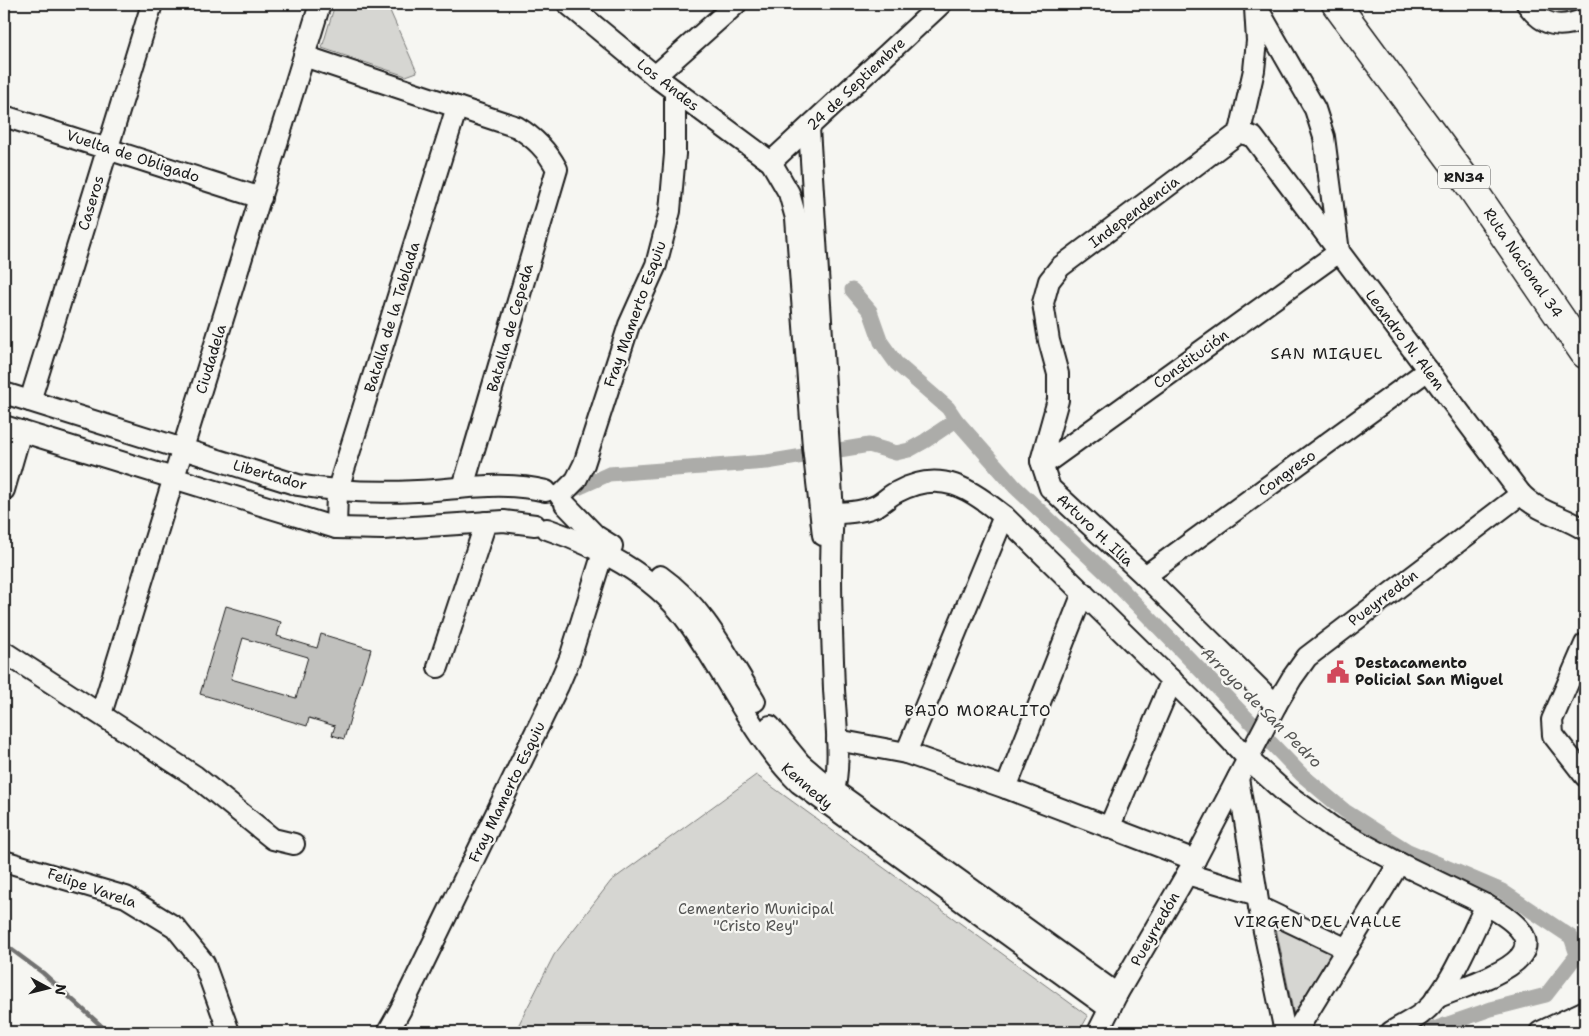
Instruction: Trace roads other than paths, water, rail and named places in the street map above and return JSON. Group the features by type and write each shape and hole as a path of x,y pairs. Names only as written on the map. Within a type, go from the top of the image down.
{"highway":[{"name":"Ruta Nacional 34","path":"1336,4 1469,184 1585,354"}],"street":[{"name":"Caseros","path":"30,401 152,4"},
{"name":"Ciudadela","path":"101,714 262,198 320,4"},
{"name":"Los Andes","path":"568,4 655,76 771,162"},
{"path":"655,76 736,4"},
{"name":"24 de Septiembre","path":"771,162 941,4"},
{"path":"1240,132 1256,50 1255,4"},
{"path":"1255,4 1315,109 1324,137 1339,252"},
{"path":"1527,4 1533,13 1548,24 1570,25 1585,19"},
{"path":"304,56 457,107"},
{"name":"Fray Mamerto Esquiu","path":"557,497 576,480 584,464 629,325 656,265 670,211 675,154 675,91"},
{"name":"Batalla de Cepeda","path":"457,107 517,127 532,136 549,153 557,169 463,487"},
{"name":"Batalla de la Tablada","path":"336,528 337,492 457,107"},
{"name":"Vuelta de Obligado","path":"4,116 262,198"},
{"path":"809,128 821,447"},
{"name":"Leandro N. Alem","path":"1240,132 1253,137 1521,494 1532,505 1573,522 1585,530"},
{"name":"Independencia","path":"1041,461 1058,400 1058,374 1049,341 1043,303 1049,281 1060,267 1240,132"},
{"path":"771,162 789,193 796,218 827,503 837,740 833,798"},
{"name":"Constitución","path":"1041,461 1050,460 1339,252"},
{"name":"Congreso","path":"1146,576 1428,370"},
{"name":"Libertador","path":"4,393 298,484 337,492 416,491 511,484 557,497"},
{"path":"4,490 12,429"},
{"name":"Libertador","path":"12,429 336,528 382,529 486,522 527,522 541,527"},
{"name":"Arturo H. Ilia","path":"1041,461 1050,488 1146,576 1272,714"},
{"path":"827,503 857,512 878,505 897,492 920,483 948,482 972,491 1004,516 1172,680 1252,753 1288,795 1332,827 1399,863 1505,915 1522,930 1526,942 1522,957 1507,968 1436,998"},
{"path":"538,493 557,497 563,520 553,528 541,527 528,514 529,502 538,493"},
{"name":"Pueyrredón","path":"1098,1032 1191,867 1272,714 1308,657 1521,494"},
{"name":"Kennedy","path":"557,497 604,548"},
{"path":"906,753 1004,516"},
{"path":"438,667 486,522"},
{"name":"Kennedy","path":"541,527 604,548 659,575 687,598 705,620 784,747 814,775 833,798 1114,1001"},
{"name":"Fray Mamerto Esquiu","path":"388,1032 401,1010 558,686 572,650 604,548"},
{"path":"1006,788 1083,593"},
{"path":"1585,644 1552,720 1553,735 1585,776"},
{"path":"4,652 195,776 273,839 294,844"},
{"path":"1109,828 1172,680"},
{"path":"837,740 906,753 1006,788 1109,828 1258,901 1347,949"},
{"path":"1238,778 1258,901 1285,1032"},
{"name":"Felipe Varela","path":"4,861 126,897 174,927 204,963 229,1032"},
{"path":"1296,1032 1399,863"},
{"path":"1390,1032 1422,1014 1436,998 1460,958 1486,905"},
{"path":"1540,1032 1585,1011"}],"waterway":[{"name":"Arroyo de San Pedro","path":"852,290 870,311 881,342 896,363 948,408 956,420 1015,487 1105,572 1302,775 1345,811 1408,851 1502,891 1571,937 1577,955 1546,995 1491,1009 1425,1032"},
{"path":"578,488 609,474 767,462 869,445 896,453 909,450 956,420"},
{"path":"4,944 43,973 108,1032"}],"place":[{"name":"Destacamento Policial San Miguel","path":"1338,672"}],"district":[{"name":"SAN MIGUEL","path":"1327,353"},
{"name":"BAJO MORALITO","path":"978,710"},
{"name":"VIRGEN DEL VALLE","path":"1318,921"}],"park label":[{"name":"Cementerio Municipal \"Cristo Rey\"","path":"756,918"}]}
